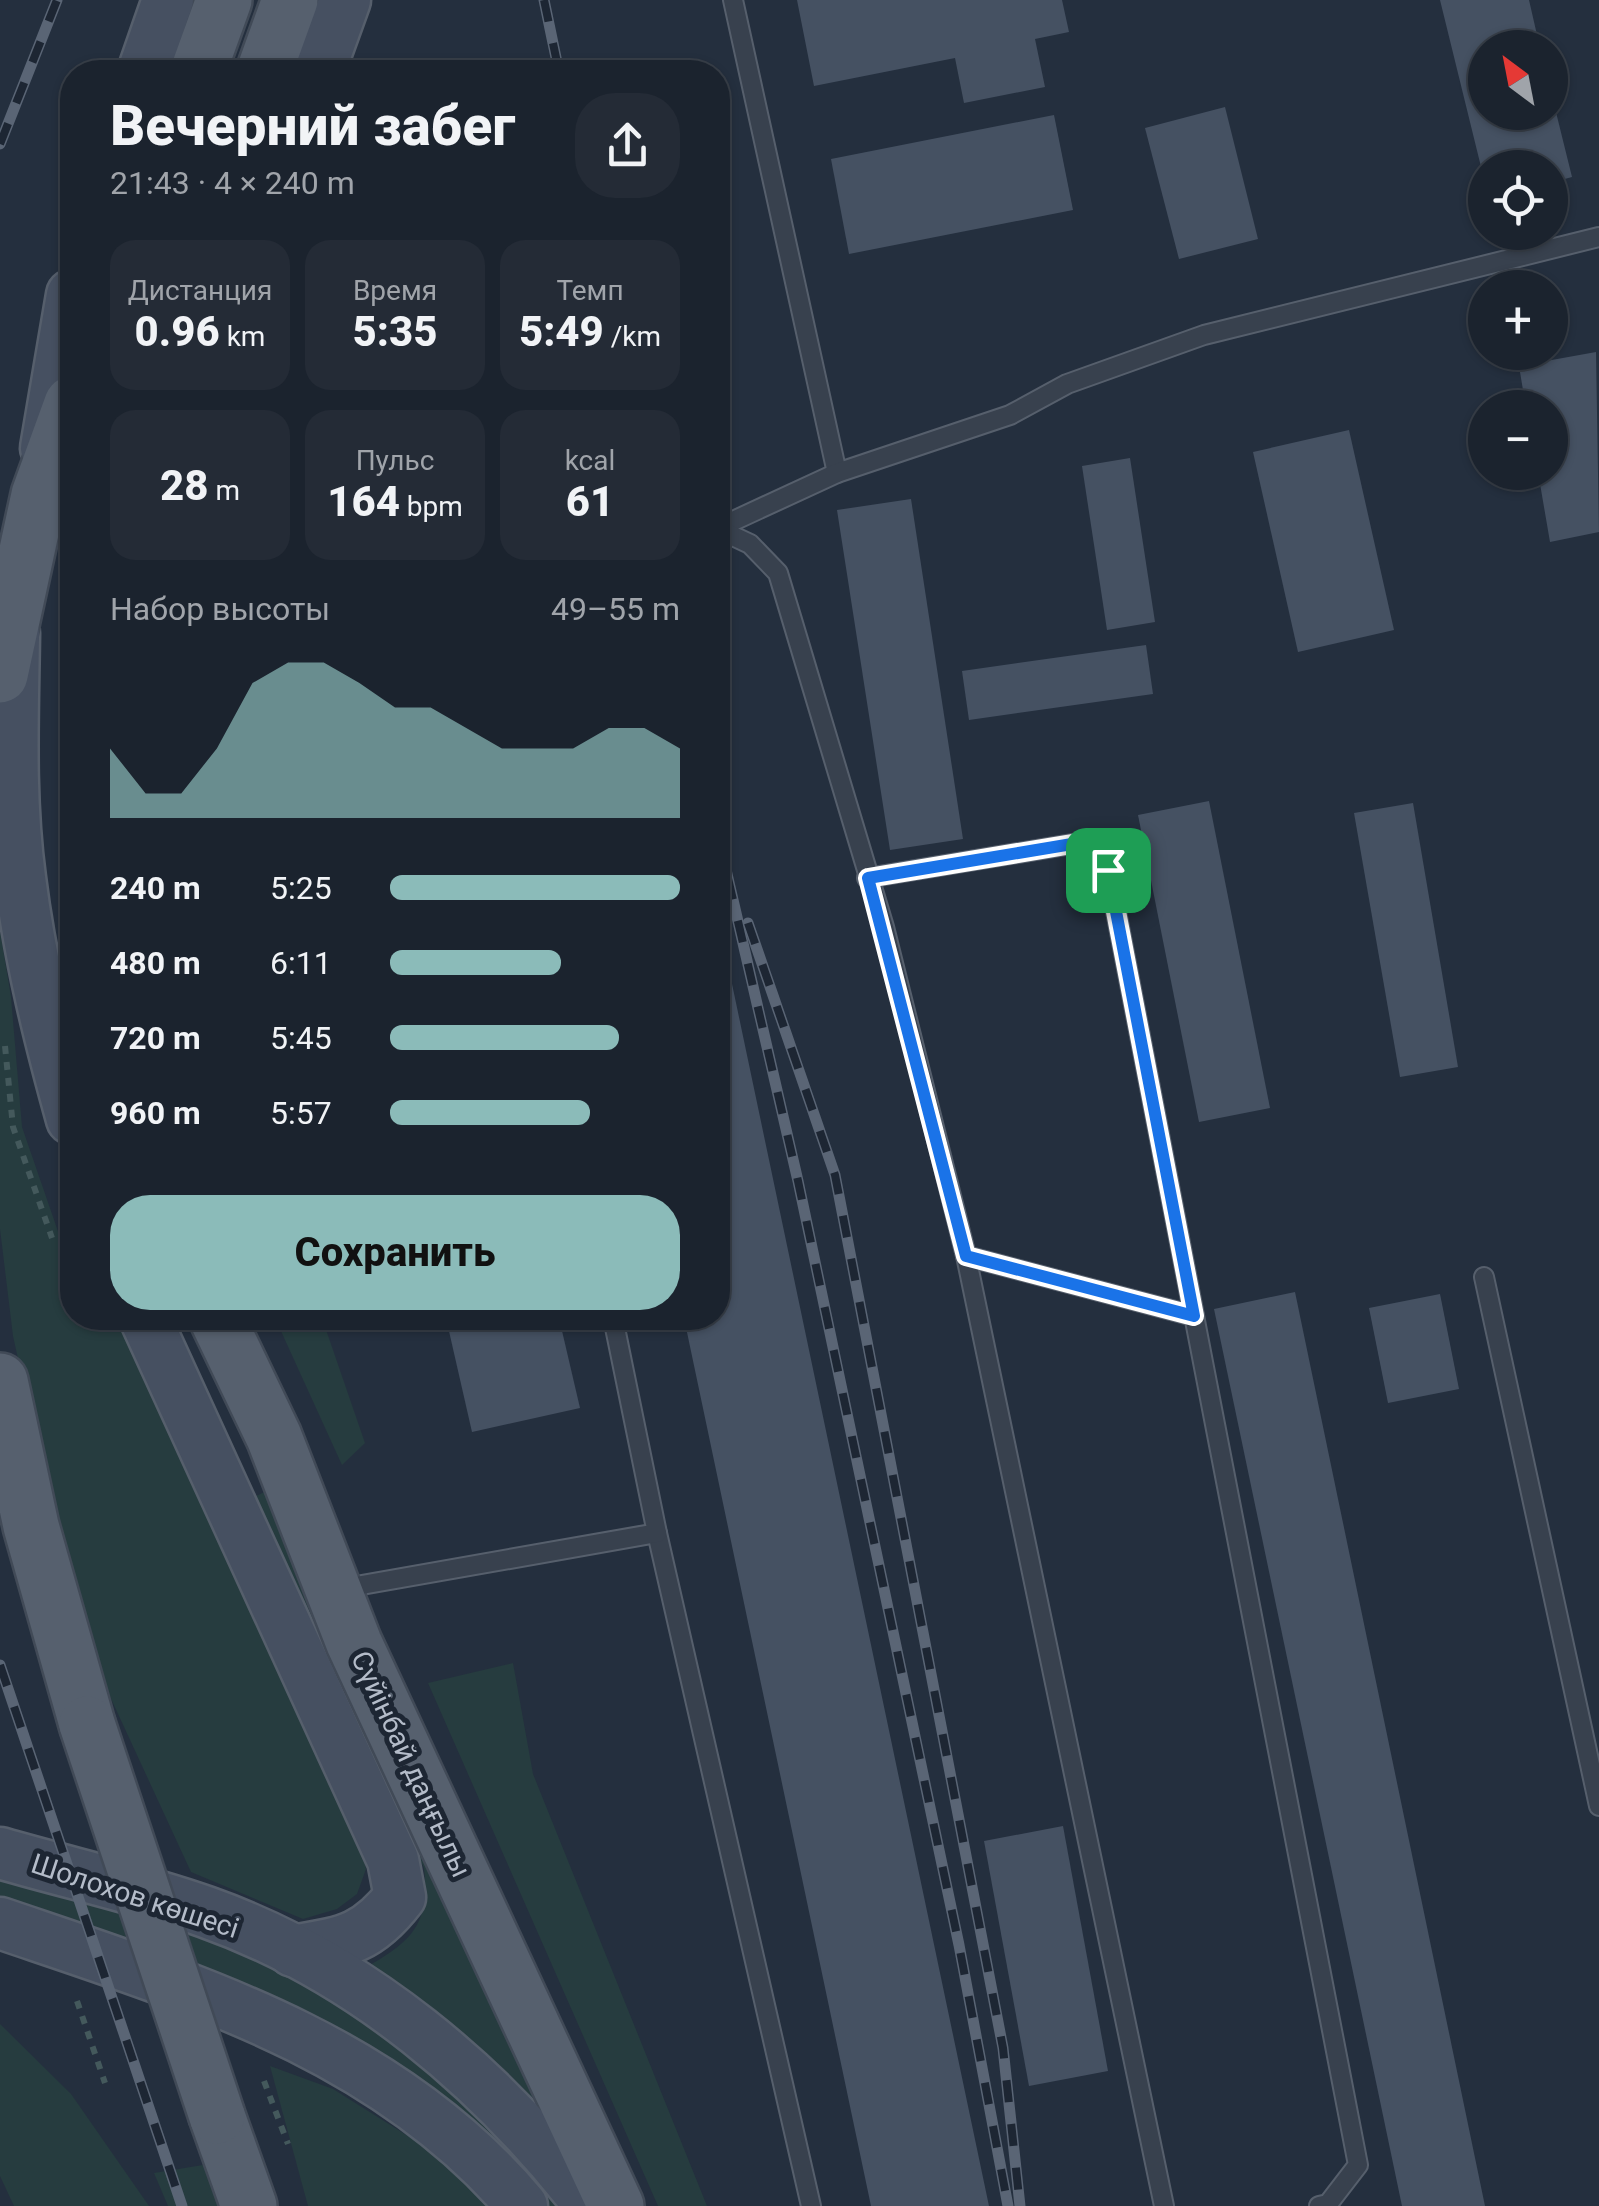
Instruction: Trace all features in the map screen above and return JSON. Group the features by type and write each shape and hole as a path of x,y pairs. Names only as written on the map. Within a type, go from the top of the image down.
{"main road":[{"path":"147,60 168,0"},
{"path":"202,60 224,0"},
{"path":"268,60 290,0"},
{"path":"324,60 346,0"},
{"path":"0,675 14,622 60,366"},
{"path":"38,495 60,436"},
{"path":"14,622 12,748 20,878 48,1033 60,1076"},
{"name":"Сүйінбай даңғылы","path":"150,1330 394,1860 400,1897 379,1924 350,1941 293,1952"},
{"name":"Сүйінбай даңғылы","path":"223,1330 274,1437 354,1643 616,2206"},
{"path":"0,1381 31,1526 87,1724 249,2206"},
{"path":"210,1466 240,1471 257,1463 274,1437"},
{"name":"Шолохов көшесі","path":"0,1853 207,1912 338,1976 431,2040 517,2121 590,2206"},
{"path":"0,1924 216,1996 319,2046 422,2110 490,2170 522,2206"}],"lane":[{"path":"733,0 837,473"},
{"path":"730,522 837,473 1010,415 1067,384 1204,335 1599,238"},
{"path":"730,534 750,544 778,573 868,878 966,1256 1164,2206"},
{"path":"868,878 1084,842 1108,870 1358,2165 1328,2204 1319,2206"},
{"path":"966,1256 1194,1316"},
{"path":"1484,1277 1599,1806"},
{"path":"615,1330 657,1533 810,2206"},
{"path":"334,1590 657,1533"}],"path":[{"path":"5,1044 12,1126 52,1238"},
{"path":"76,2001 105,2083"},
{"path":"264,2081 288,2144"}],"green space":[{"path":"0,931 11,997 22,1127 60,1237 60,1330 122,1330 359,1834 366,1869 357,1894 337,1909 303,1919 191,1872 107,1690 53,1517 13,1336 0,1229"},
{"path":"280,1330 326,1330 365,1443 342,1465"},
{"path":"273,1488 558,2123 431,2014 365,1968 395,1949 414,1929 424,1904 424,1868 250,1499"},
{"path":"513,1663 533,1774 707,2206 658,2206 428,1683"},
{"path":"0,1878 213,1939 312,1986 400,2045 481,2116 560,2206 546,2206 433,2098 350,2035 303,2009 205,1968 0,1902"},
{"path":"0,2024 71,2094 149,2206 14,2206 0,2176"},
{"path":"270,2066 333,2089 443,2158 486,2206 308,2206"},
{"path":"215,2163 230,2206 168,2206 154,2173"}],"building":[{"path":"797,0 1062,0 1069,32 1035,39 1045,87 964,103 955,58 814,86"},
{"path":"1440,0 1529,0 1536,30 1468,30 1468,114"},
{"path":"1225,107 1258,239 1179,259 1145,128"},
{"path":"1054,115 1073,210 849,254 831,159"},
{"path":"1472,130 1560,130 1565,150 1477,150"},
{"path":"1596,352 1599,532 1550,542 1541,490 1568,490 1568,390 1523,390 1520,370 1568,370 1568,357"},
{"path":"1349,430 1394,630 1298,652 1253,452"},
{"path":"1130,458 1155,622 1107,630 1082,466"},
{"path":"911,499 963,839 890,850 837,510"},
{"path":"1146,645 1153,694 969,720 962,671"},
{"path":"1209,801 1270,1108 1199,1122 1138,815"},
{"path":"1413,803 1458,1067 1400,1077 1354,813"},
{"path":"730,974 989,2206 871,2206 687,1330 730,1330"},
{"path":"1295,1292 1485,2206 1402,2206 1214,1309"},
{"path":"1440,1294 1459,1389 1388,1403 1369,1308"},
{"path":"449,1330 562,1330 580,1408 472,1432"},
{"path":"1063,1826 1108,2071 1029,2086 984,1841"}],"railway":[{"path":"0,144 57,0"},
{"path":"544,0 556,60"},
{"path":"730,887 798,1181 959,1945 1008,2206"},
{"path":"748,923 835,1175 1003,2048 1020,2206"},
{"path":"0,1665 182,2206"}],"route":[{"path":"1084,842 1108,870 1194,1316 966,1256 884,927 868,878 1084,842"}]}
